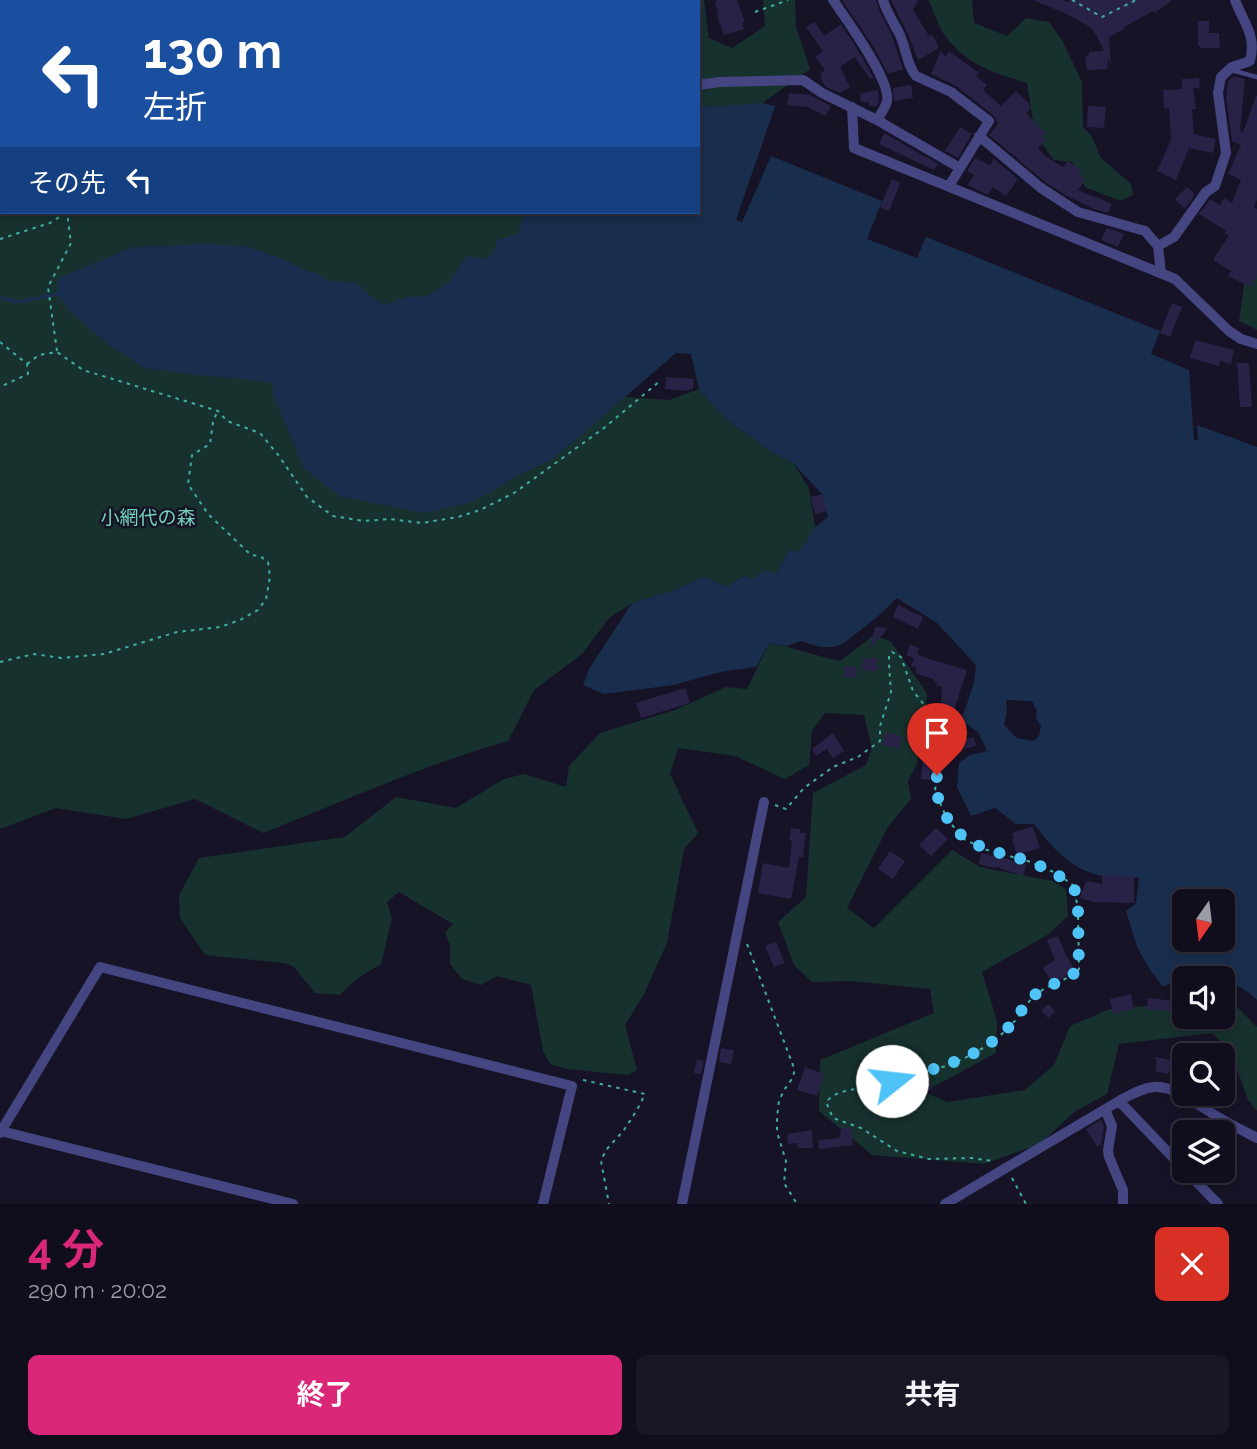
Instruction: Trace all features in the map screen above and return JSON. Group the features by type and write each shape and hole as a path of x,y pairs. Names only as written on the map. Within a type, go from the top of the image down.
{"street":[{"path":"832,0 859,38 879,71 886,89 887,101 877,120"},
{"path":"883,0 905,46 912,72 951,92 989,121 949,186"},
{"path":"1158,246 1174,237 1206,192 1215,186 1226,153 1218,93 1221,77 1229,70 1250,61 1253,53 1250,30 1235,0"},
{"path":"700,85 731,81 803,80 960,168"},
{"path":"852,107 854,148 1175,279 1229,331 1241,339 1257,344"},
{"path":"979,136 1041,188 1078,212 1145,231 1158,246 1161,273"},
{"path":"682,1204 764,802"},
{"path":"293,1204 1,1132 100,967 572,1086 543,1204"},
{"path":"945,1204 1119,1101 1152,1087 1175,1091 1257,1138"},
{"path":"1119,1101 1172,1156"},
{"path":"1105,1110 1112,1125 1109,1157 1123,1190 1123,1204"},
{"path":"1198,1183 1218,1204"}],"lane":[{"path":"1229,70 1257,77"}],"path":[{"path":"755,12 788,0"},
{"path":"1072,0 1102,17 1136,0"},
{"path":"0,239 50,223 64,214"},
{"path":"57,352 48,287 71,243 67,214"},
{"path":"0,342 27,364 28,374 0,387"},
{"path":"27,364 39,355 57,352 83,370 218,411 227,421 260,433 307,497 333,516 363,521 390,519 422,523 480,510 514,493 604,428 660,381"},
{"path":"0,662 34,654 61,658 104,654 177,632 220,627 258,610 266,599 269,585 268,562 260,556 251,555 208,514 188,484 192,456 210,444 213,422 218,411"},
{"path":"764,802 786,809 804,788 832,767 858,757 880,741 880,726 891,692 889,664 892,652 901,657 913,691 942,727 935,791 947,819 964,839 985,849 1031,862 1058,874 1074,886 1078,910 1079,969 1073,975 1040,991 1003,1033 975,1053 933,1070 875,1086 846,1090 831,1096 826,1102 833,1118 861,1128 897,1150 929,1160 971,1158 999,1162 1006,1168 1026,1204"},
{"path":"738,923 794,1068 792,1079 779,1101 777,1132 786,1161 784,1182 797,1204"},
{"path":"572,1086 578,1079 645,1094 624,1130 606,1150 601,1161 609,1204"}],"green space":[{"path":"700,0 704,0 709,38 732,48 765,26 763,0 795,0 796,27 810,69 715,137 700,137"},
{"path":"928,0 972,0 974,23 1007,36 1026,18 1049,22 1062,40 1082,82 1083,127 1092,137 1101,158 1131,184 1133,195 1120,201 1085,187 1072,162 1054,160 1035,134 1027,83 992,71 963,54 945,36"},
{"name":"小網代の森","path":"0,214 527,214 626,397 669,400 699,389 725,418 770,451 793,463 809,488 815,527 800,552 788,551 776,574 753,580 745,575 727,587 704,577 672,591 632,603 609,618 582,654 534,690 508,741 415,772 263,833 195,799 126,819 56,808 0,829"},
{"path":"1257,258 1257,330 1239,321 1244,285"},
{"path":"874,635 891,642 927,693 926,719 918,745 918,761 908,781 911,799 888,827 847,908 874,928 952,850 980,867 1052,881 1066,889 1068,916 1049,934 982,972 997,1021 996,1053 924,1092 948,1102 1025,1090 1054,1065 1070,1026 1110,1009 1172,1004 1172,1029 1235,1029 1235,1005 1257,1027 1257,1111 1248,1100 1235,1063 1235,1043 1222,1043 1212,1033 1119,1044 1107,1094 1074,1112 1040,1144 984,1164 872,1155 819,1111 820,1060 934,1013 930,989 852,981 812,982 794,965 778,922 806,897 813,793 866,765 872,748 864,715 825,713 812,731 809,765 785,779 735,756 678,748 670,774 698,833 684,849 667,943 643,996 625,1025 637,1070 628,1075 566,1069 550,1064 543,1051 531,985 497,976 481,985 462,979 450,964 450,945 445,933 453,924 399,892 387,902 392,918 381,964 358,978 340,995 315,993 294,967 284,963 205,955 180,918 179,895 199,858 345,837 396,797 456,808 504,779 524,774 566,787 569,766 600,733 675,710 726,687 747,689 769,643 840,661"}],"water":[{"path":"763,103 775,106 736,220 742,222 771,156 882,201 867,239 917,258 926,237 1160,331 1151,354 1189,370 1194,440 1198,440 1197,425 1257,447 1257,1000 1235,985 1235,966 1172,966 1172,982 1163,987 1138,949 1126,911 1136,903 1139,878 1104,876 1076,866 1060,854 1034,824 1016,824 995,808 971,816 957,787 959,763 970,755 987,751 978,732 961,721 974,683 976,665 937,623 897,598 844,643 834,647 820,647 800,641 787,646 769,643 756,667 720,672 674,685 604,694 583,685 589,669 632,603 672,591 704,577 727,587 745,575 753,580 764,570 776,574 788,551 800,551 815,527 828,517 822,494 793,463 770,451 725,418 699,389 691,354 676,353 553,459 468,503 425,513 339,496 304,468 273,394 273,383 144,368 101,339 68,309 57,294 58,278 134,247 210,244 246,246 320,274 327,281 357,283 370,296 385,305 407,297 428,296 450,281 467,256 486,259 494,252 497,240 518,234 524,214 700,214 700,105 712,107","holes":["1006,700 1032,701 1037,711 1036,718 1041,726 1039,736 1034,741 1017,738 1004,725"]}],"building":[{"path":"716,0 737,0 745,22 742,23 744,29 724,35 717,16"},
{"path":"842,0 876,0 903,69 888,74"},
{"path":"891,0 918,0 913,10 929,36 932,34 939,48 918,60"},
{"path":"1033,0 1172,0 1155,13 1153,11 1109,37 1111,64 1108,59 1107,69 1087,70 1085,56 1089,55 1089,52 1104,51 1097,36 1090,27 1069,15"},
{"path":"1198,21 1209,21 1209,33 1219,33 1220,48 1198,46"},
{"path":"815,22 824,36 841,24 874,78 870,79 855,57 840,67 850,87 840,93 826,87 820,78 820,74 825,70 815,57 823,51 806,27"},
{"path":"941,50 945,57 949,51 979,73 976,76 987,85 983,90 1001,106 1016,91 1030,105 1031,108 1026,113 1045,133 1042,136 1046,140 1038,148 1045,156 1063,167 1068,161 1081,171 1079,175 1085,180 1078,190 1112,204 1108,213 1067,196 1045,182 989,135 998,124 994,116 956,86 931,74"},
{"path":"1234,76 1245,79 1240,131 1243,132 1257,96 1257,199 1254,207 1257,209 1257,274 1251,287 1228,276 1231,271 1213,260 1229,235 1199,214 1210,199 1220,205 1224,198 1232,203 1241,180 1228,174 1241,145 1232,141 1226,98 1228,81"},
{"path":"1199,78 1200,88 1193,88 1196,109 1192,109 1194,134 1216,139 1213,153 1189,148 1176,180 1157,171 1171,140 1169,108 1164,109 1163,90 1182,89 1182,79"},
{"path":"911,85 913,98 894,101 893,88"},
{"path":"878,90 877,106 861,102 860,93"},
{"path":"789,93 810,95 831,106 825,116 807,107 787,105"},
{"path":"1088,106 1106,107 1104,128 1087,127"},
{"path":"960,127 972,134 958,158 945,151"},
{"path":"884,133 938,164 934,170 879,144"},
{"path":"975,158 990,165 994,159 1018,179 1006,196 993,187 988,195 968,185 974,175 967,171"},
{"path":"892,179 900,183 889,211 880,207"},
{"path":"1187,187 1195,194 1185,209 1175,199"},
{"path":"1107,228 1124,234 1118,247 1101,240"},
{"path":"1172,303 1182,307 1170,337 1160,333"},
{"path":"1195,340 1234,350 1231,364 1220,361 1219,366 1190,358"},
{"path":"1237,363 1249,363 1252,407 1240,407"},
{"path":"666,377 694,379 693,389 665,389"},
{"path":"823,494 827,511 815,514 811,497"},
{"path":"898,605 923,617 918,629 893,617"},
{"path":"875,627 888,628 870,649"},
{"path":"910,644 919,648 917,654 967,670 956,704 953,724 939,723 942,687 936,685 934,679 915,673 917,668 911,666 914,658 906,655"},
{"path":"877,658 878,671 863,671 863,659"},
{"path":"845,666 857,667 856,677 844,677"},
{"path":"685,688 690,703 641,718 636,703"},
{"path":"954,731 964,739 974,737 976,746 961,752 946,742"},
{"path":"886,732 902,737 899,749 882,745"},
{"path":"833,733 844,751 833,758 827,749 816,756 812,749"},
{"path":"924,751 939,757 937,773 930,773 930,780 921,779"},
{"path":"1033,826 1040,848 1017,855 1012,833"},
{"path":"791,828 806,833 803,857 799,857 791,899 758,893 763,863 789,868"},
{"path":"936,828 948,839 931,856 919,845"},
{"path":"890,851 905,861 893,879 878,869"},
{"path":"981,853 1026,865 1023,876 979,864"},
{"path":"1102,875 1134,876 1134,903 1094,902 1080,898 1086,881 1102,884"},
{"path":"1058,936 1075,970 1053,984 1043,968 1055,960 1047,940"},
{"path":"776,942 785,963 774,967 765,946"},
{"path":"1131,994 1134,1009 1113,1014 1110,999"},
{"path":"1148,998 1172,1001 1172,1012 1147,1009"},
{"path":"1049,1004 1055,1012 1048,1018 1041,1010"},
{"path":"721,1048 734,1050 731,1064 719,1062"},
{"path":"1154,1058 1172,1060 1172,1069 1168,1074 1155,1071 1157,1060"},
{"path":"697,1059 704,1061 701,1074 694,1073"},
{"path":"805,1067 824,1074 817,1096 797,1090"},
{"path":"930,1080 932,1090 918,1093 920,1100 903,1104 899,1087"},
{"path":"1101,1120 1104,1127 1101,1144 1097,1147 1086,1129"},
{"path":"842,1127 851,1129 853,1145 819,1149 818,1140 839,1138"},
{"path":"812,1130 813,1148 798,1148 797,1143 788,1144 787,1134"}],"waterway":[{"path":"0,298 19,302 57,294"}],"route":[{"path":"892,1081 955,1063 975,1053 1003,1033 1040,991 1073,975 1079,969 1078,910 1074,886 1058,874 1031,862 985,849 964,839 947,819 938,800 935,791 937,775"}]}
